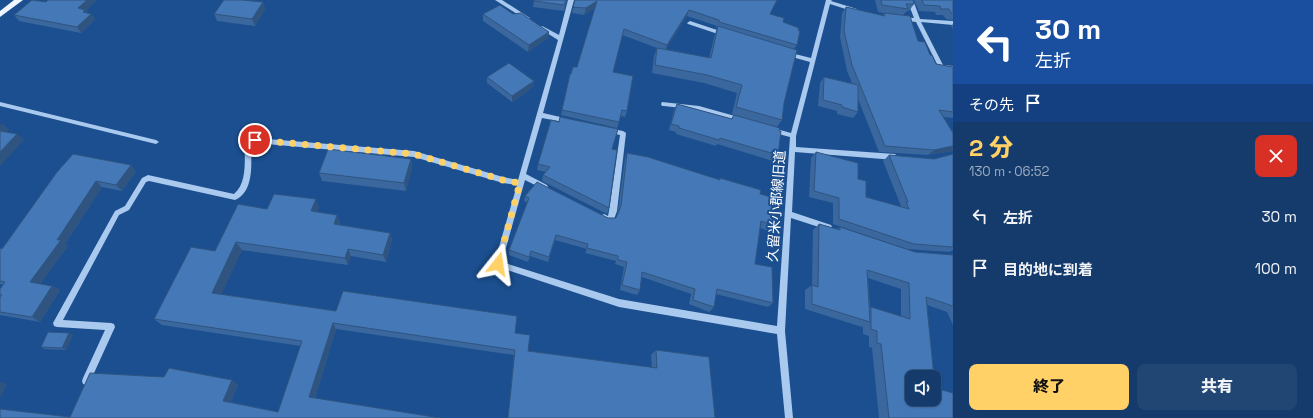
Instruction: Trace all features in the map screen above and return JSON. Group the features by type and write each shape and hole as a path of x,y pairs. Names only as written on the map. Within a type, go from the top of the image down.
{"main road":[{"path":"0,15 19,0"}],"street":[{"path":"498,0 530,20"},
{"path":"571,0 498,264 619,303 781,331"},
{"path":"910,0 918,21 941,67 953,68"},
{"path":"829,1 863,12"},
{"name":"久留米小郡線旧道","path":"789,418 781,331 793,136 829,1"},
{"path":"898,18 953,23"},
{"path":"690,23 733,37"},
{"path":"536,24 561,40"},
{"path":"784,52 812,61"},
{"path":"664,104 699,108 750,123"},
{"path":"0,111 3,105 156,142"},
{"path":"540,115 578,123"},
{"path":"764,127 793,136"},
{"path":"596,213 610,220 613,211 623,133 600,128"},
{"path":"82,390 111,327 57,323 117,213 127,208 144,180 148,178 235,197 241,194 246,179 248,144 255,140 414,154 503,180 520,183"},
{"path":"793,149 904,158"},
{"path":"522,175 549,189"},
{"path":"788,214 833,229"}],"building":[{"path":"32,0 46,2 48,0 87,0 78,8 85,10 83,12 91,14 77,27 14,15"},
{"path":"224,0 263,2 252,19 214,14"},
{"path":"534,0 566,0 564,5"},
{"path":"575,0 777,0 770,14 784,18 783,22 799,28 798,30 800,31 797,45 719,22 719,20 689,10 667,45 624,29 613,72 633,76 627,111 622,110 619,122 562,110 570,74 573,67 577,67 597,1 586,8 573,7"},
{"path":"881,0 913,0 914,4 906,4 908,9 882,5"},
{"path":"922,0 953,0 953,13 951,13 949,9 941,9 940,6 924,5"},
{"path":"500,5 513,14 521,13 549,32 529,45 483,14"},
{"path":"846,7 885,16 884,13 910,16 918,41 925,42 930,55 932,55 936,64 953,67 953,112 939,110 953,133 953,146 934,150 885,146 852,65 844,31"},
{"path":"718,26 797,50 784,103 782,120 736,107 742,85 707,75 655,65 657,48 711,58"},
{"path":"509,63 534,81 512,96 487,77"},
{"path":"824,77 858,85 858,112 842,107 842,105 823,100"},
{"path":"677,104 732,119 734,115 780,128 779,131 781,131 778,155 720,138 719,140 679,128 679,126 671,124"},
{"path":"560,117 618,129 612,149 617,150 609,208 543,175 550,167 538,164 551,120 559,122"},
{"path":"0,131 17,134 0,152"},
{"path":"328,149 411,159 404,183 319,173"},
{"path":"816,152 858,163 858,179 866,181 866,197 909,209 906,202 908,202 889,155 934,159 953,154 953,247 914,244 839,219 839,198 814,191"},
{"path":"627,153 648,157 720,180 720,178 761,190 760,194 778,199 774,226 761,221 755,264 772,267 773,303 717,289 714,307 693,300 695,289 642,272 640,290 622,285 627,262 618,260 618,256 587,248 588,244 556,235 549,257 531,251 529,257 509,250 529,198 525,196 537,182 608,218 616,218 621,206"},
{"path":"73,154 131,165 116,185 96,181 57,240 61,240 30,282 52,286 32,317 0,312 0,297 2,295 0,295 0,289 5,282 0,281 0,248 2,249 57,172"},
{"path":"274,194 316,199 311,211 337,215 334,224 390,233 383,255 348,249 345,258 236,242 212,293 336,311 343,291 517,316 515,333 530,335 528,351 657,368 656,350 709,357 715,418 508,418 515,350 333,323 309,397 440,418 0,418 0,409 70,417 90,373 164,377 169,368 232,380 223,401 278,412 302,341 154,319 191,247 215,251 238,204 267,209"},
{"path":"819,224 840,230 840,227 915,252 953,255 953,306 926,297 933,370 905,370 905,406 941,406 941,390 953,393 953,418 889,418 881,344 877,343 877,331 871,329 871,307 910,319 909,283 867,270 870,322 812,304 812,285 818,287"},
{"path":"48,332 69,333 62,348 41,347"}],"route":[{"path":"255,140 414,154 503,180 520,183 498,264"}]}
